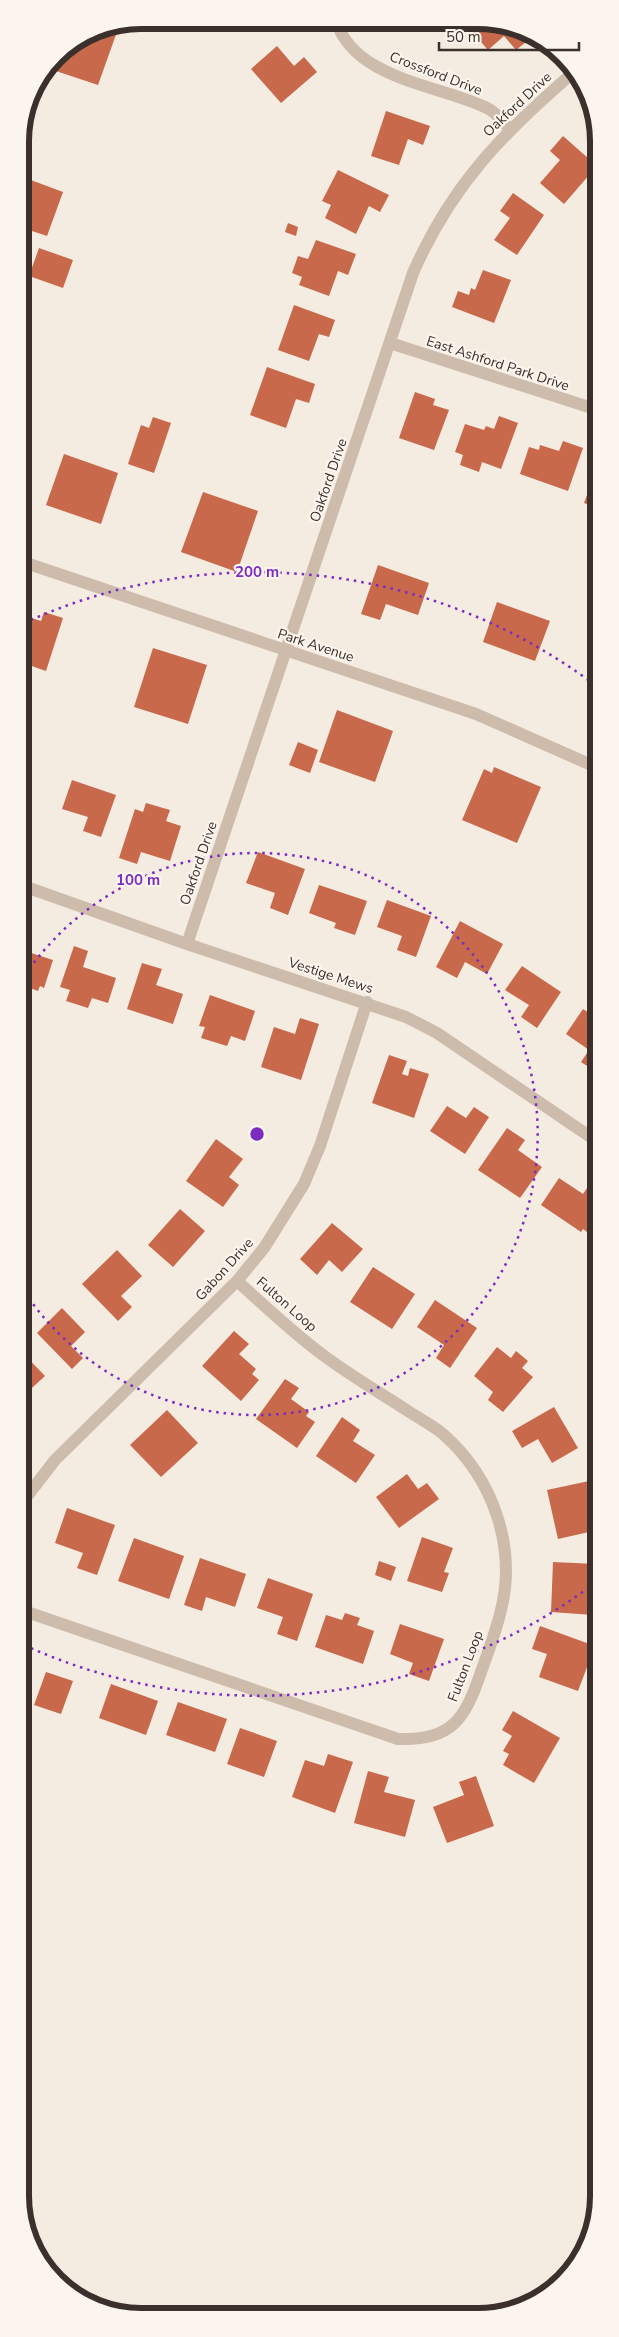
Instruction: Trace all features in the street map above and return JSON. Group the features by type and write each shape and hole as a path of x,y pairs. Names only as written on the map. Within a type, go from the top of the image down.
{"street":[{"name":"Crossford Drive","path":"338,29 352,48 372,64 394,75 489,109 510,129"},
{"name":"Oakford Drive","path":"186,944 413,273 427,241 478,164 510,129 569,76"},
{"name":"East Ashford Park Drive","path":"390,343 590,407"},
{"name":"Park Avenue","path":"29,565 476,714 590,764"},
{"name":"Vestige Mews","path":"29,888 186,944 367,1002 406,1017 437,1033 590,1136"},
{"name":"Gabon Drive","path":"29,1494 55,1460 237,1281 264,1248 304,1184 320,1146 367,1002"},
{"name":"Fulton Loop","path":"29,1613 398,1739 420,1740 441,1734 460,1719 474,1695 502,1604 507,1576 505,1549 494,1503 472,1464 442,1433 322,1354 237,1281"}],"building":[{"path":"469,29 500,31 528,40 516,50 504,36 488,50"},
{"path":"117,32 98,85 54,70 67,57 85,44 98,37"},
{"path":"277,46 294,66 304,57 317,72 281,103 251,69"},
{"path":"386,111 430,126 423,145 408,139 399,165 371,156"},
{"path":"563,136 590,160 590,174 564,204 540,183 560,160 550,151"},
{"path":"338,170 389,195 380,212 369,206 356,234 325,218 331,205 322,201"},
{"path":"29,179 63,192 47,236 29,230"},
{"path":"513,193 544,215 517,255 494,240 510,218 500,211"},
{"path":"288,223 298,227 296,236 285,232"},
{"path":"316,240 356,254 348,275 338,271 329,296 299,285 302,277 292,273 298,256 308,259"},
{"path":"39,248 73,260 63,288 29,276"},
{"path":"483,270 511,280 494,323 452,307 458,291 469,295 471,288 475,290"},
{"path":"294,305 335,320 329,337 319,334 309,361 278,350"},
{"path":"267,367 315,384 309,403 296,399 286,428 250,415"},
{"path":"415,392 435,399 433,405 449,410 434,450 399,438"},
{"path":"499,416 518,423 501,469 482,462 479,472 460,465 463,455 455,452 465,424 484,430 486,426 494,429"},
{"path":"153,417 171,423 154,473 128,464 141,425 149,428"},
{"path":"563,441 583,448 568,491 520,474 529,447 539,450 540,445 559,451"},
{"path":"64,454 118,473 101,524 46,505"},
{"path":"590,487 590,505 584,503"},
{"path":"203,492 258,511 237,572 181,552"},
{"path":"378,565 429,583 418,615 386,604 380,620 361,614"},
{"path":"497,602 550,621 535,661 483,642"},
{"path":"44,612 63,618 46,671 29,665 29,617 41,621"},
{"path":"153,648 207,665 188,724 134,707"},
{"path":"337,710 393,731 375,782 319,762"},
{"path":"298,742 318,750 310,773 289,765"},
{"path":"494,767 541,787 517,843 462,820 484,769 492,773"},
{"path":"72,780 116,795 101,837 83,831 88,817 62,809"},
{"path":"146,803 170,810 166,821 181,826 170,861 141,852 137,864 119,858 135,809 143,812"},
{"path":"258,852 305,869 288,915 270,908 275,893 246,883"},
{"path":"319,885 367,901 355,935 334,928 336,923 309,913"},
{"path":"387,900 431,916 416,957 397,950 402,936 377,927"},
{"path":"460,921 503,944 487,974 465,962 457,978 436,967"},
{"path":"74,946 88,951 83,967 116,978 108,1003 92,998 88,1008 66,1001 70,990 60,987"},
{"path":"29,952 53,960 44,988 40,986 38,991 29,988"},
{"path":"142,963 162,969 156,985 183,994 173,1024 127,1009"},
{"path":"522,966 561,992 537,1028 521,1017 529,1005 505,990"},
{"path":"210,995 255,1011 245,1041 231,1036 227,1046 201,1038 205,1027 199,1026"},
{"path":"583,1009 590,1013 590,1068 581,1062 589,1050 566,1034"},
{"path":"300,1018 319,1024 301,1080 261,1067 274,1027 295,1034"},
{"path":"389,1055 407,1061 402,1074 408,1076 410,1068 429,1074 414,1118 372,1103"},
{"path":"447,1106 466,1118 474,1107 489,1117 465,1154 430,1131"},
{"path":"507,1128 525,1140 518,1150 542,1167 520,1198 478,1170"},
{"path":"216,1139 243,1159 229,1177 239,1185 223,1207 186,1181"},
{"path":"559,1178 583,1194 589,1185 590,1234 583,1229 581,1232 541,1205"},
{"path":"180,1209 205,1231 173,1267 148,1245"},
{"path":"332,1223 363,1249 342,1272 329,1260 317,1275 300,1259"},
{"path":"117,1250 142,1276 121,1296 132,1307 118,1321 82,1284"},
{"path":"373,1267 415,1294 392,1329 350,1302"},
{"path":"435,1300 477,1328 450,1368 436,1358 444,1345 417,1327"},
{"path":"62,1308 85,1332 71,1346 83,1358 72,1369 37,1333"},
{"path":"234,1331 249,1344 239,1354 256,1369 252,1374 259,1380 241,1401 202,1366"},
{"path":"497,1347 511,1358 516,1351 528,1361 522,1368 533,1377 503,1412 488,1400 493,1392 474,1376"},
{"path":"29,1359 45,1376 29,1391"},
{"path":"285,1379 299,1388 291,1399 309,1412 306,1416 315,1422 297,1448 256,1419"},
{"path":"554,1407 578,1448 552,1463 538,1439 522,1448 512,1431"},
{"path":"167,1410 198,1443 161,1477 130,1445"},
{"path":"342,1417 360,1430 353,1441 375,1455 356,1483 316,1456"},
{"path":"407,1474 418,1489 427,1483 439,1499 399,1528 376,1497"},
{"path":"589,1481 590,1532 558,1539 547,1490"},
{"path":"67,1508 115,1525 97,1575 77,1568 83,1553 55,1543"},
{"path":"422,1537 453,1548 444,1572 449,1573 442,1592 407,1581"},
{"path":"134,1538 184,1556 169,1599 118,1581"},
{"path":"200,1558 246,1574 235,1607 206,1597 202,1611 184,1605"},
{"path":"379,1561 396,1567 391,1581 375,1575"},
{"path":"553,1562 590,1564 590,1615 551,1612"},
{"path":"268,1578 313,1594 297,1641 277,1634 283,1617 257,1608"},
{"path":"345,1613 360,1618 357,1625 374,1631 363,1664 315,1647 326,1615 342,1620"},
{"path":"400,1624 444,1639 429,1681 409,1674 413,1663 390,1654"},
{"path":"540,1626 590,1644 590,1659 578,1691 539,1677 547,1654 532,1649"},
{"path":"46,1672 73,1681 61,1714 34,1705"},
{"path":"111,1684 158,1701 146,1735 99,1718"},
{"path":"178,1702 227,1719 215,1752 166,1735"},
{"path":"513,1711 560,1738 534,1783 503,1765 509,1754 503,1751 512,1736 502,1730"},
{"path":"240,1728 277,1741 264,1777 227,1764"},
{"path":"328,1754 353,1762 335,1813 292,1797 305,1760 324,1766"},
{"path":"368,1771 389,1777 384,1792 415,1800 405,1837 354,1823"},
{"path":"476,1776 494,1826 447,1843 433,1807 464,1795 459,1782"}]}
